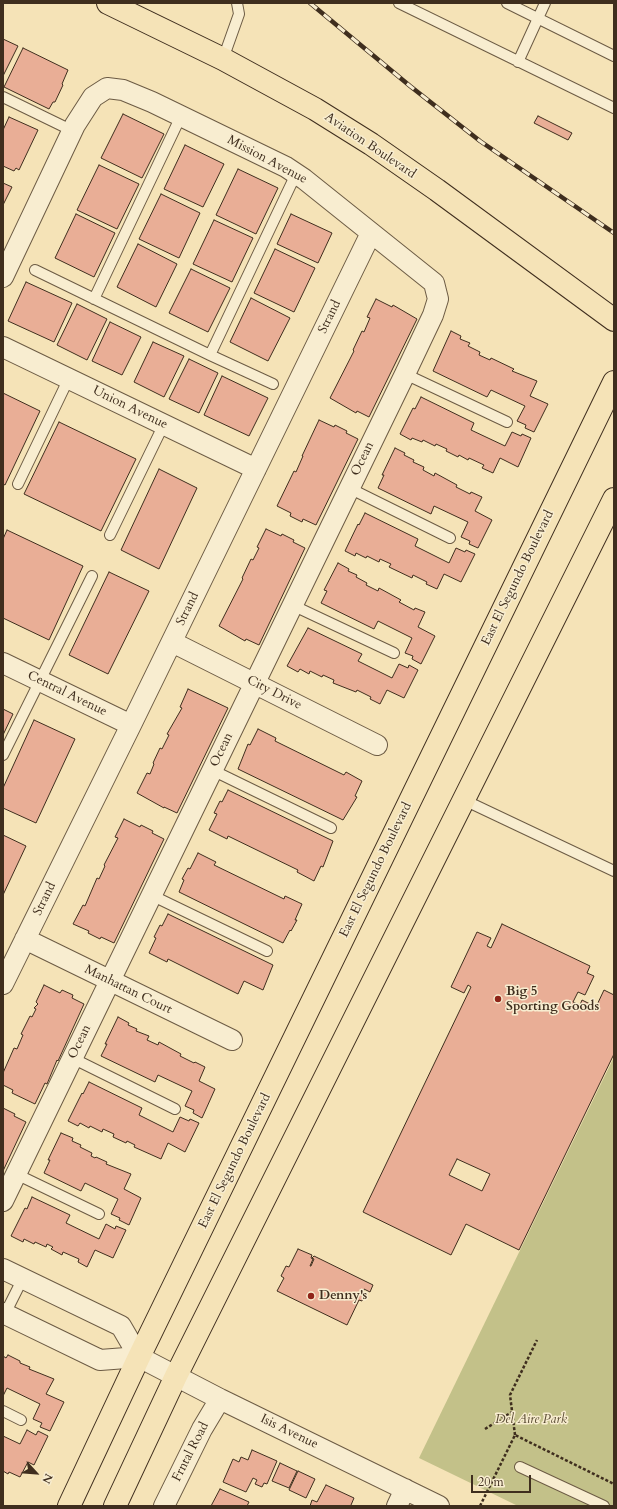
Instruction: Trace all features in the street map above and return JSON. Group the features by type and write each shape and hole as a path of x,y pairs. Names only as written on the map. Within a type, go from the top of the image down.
{"main road":[{"name":"Aviation Boulevard","path":"108,3 222,59 315,109 371,144 614,320"},
{"name":"East El Segundo Boulevard","path":"69,1506 139,1357 614,382"},
{"path":"115,1506 176,1376 614,499"}],"street":[{"name":"Mission Avenue","path":"73,131 93,97 107,88 123,90 181,116 304,179 434,283 438,299"},
{"path":"3,277 73,131"},
{"name":"Strand","path":"3,984 172,642 371,233"},
{"name":"Ocean","path":"3,1201 405,374 433,315 438,299"},
{"name":"Union Avenue","path":"3,347 256,469"},
{"name":"City Drive","path":"172,642 377,745"},
{"name":"Central Avenue","path":"3,663 131,725"},
{"name":"Manhattan Court","path":"25,939 232,1040"},
{"path":"3,1269 121,1326 139,1357 100,1360 4,1314"},
{"name":"Isis Avenue","path":"139,1357 220,1399 401,1498 439,1506"},
{"name":"Frntal Road","path":"164,1506 202,1429 220,1399"}],"lane":[{"path":"222,59 239,14 237,3"},
{"path":"399,3 614,108"},
{"path":"507,3 614,56"},
{"path":"518,62 545,3"},
{"path":"3,97 73,131"},
{"path":"94,299 181,116"},
{"path":"210,355 296,174"},
{"path":"35,270 273,384"},
{"path":"405,374 508,422"},
{"path":"18,484 69,378"},
{"path":"110,535 164,424"},
{"path":"349,488 450,538"},
{"path":"3,756 92,576"},
{"path":"292,605 394,653"},
{"path":"212,770 331,828"},
{"path":"464,800 614,871"},
{"path":"151,895 267,950"},
{"path":"72,1058 175,1109"},
{"path":"16,1174 99,1214"},
{"path":"4,1314 23,1278"},
{"path":"3,1411 21,1420"},
{"path":"520,1467 591,1503 604,1506"}],"path":[{"path":"515,1435 510,1395 537,1340"},
{"path":"485,1429 512,1412"},
{"path":"536,1445 614,1484"}],"green space":[{"name":"Del Aire Park","path":"614,1057 614,1506 518,1506 419,1458"}],"building":[{"path":"3,39 18,46 3,76"},
{"path":"23,48 68,70 55,102 53,102 49,109 4,87"},
{"path":"123,114 164,134 142,178 101,158"},
{"path":"538,116 572,133 568,140 534,123"},
{"path":"9,117 38,130 19,170 16,168 14,171 3,166 3,130"},
{"path":"185,145 224,164 203,207 164,189"},
{"path":"99,165 139,184 117,229 77,210"},
{"path":"238,169 278,188 256,234 216,215"},
{"path":"3,183 12,187 3,205"},
{"path":"161,194 200,213 179,258 139,239"},
{"path":"76,214 115,233 94,277 55,258"},
{"path":"291,214 332,233 318,263 277,244"},
{"path":"214,220 253,238 232,282 193,264"},
{"path":"138,244 177,264 156,307 117,287"},
{"path":"275,249 315,268 294,312 254,293"},
{"path":"191,269 230,288 208,332 169,313"},
{"path":"26,282 72,303 54,342 8,321"},
{"path":"251,298 290,318 268,361 230,342"},
{"path":"376,299 392,307 393,305 417,319 369,417 357,411 356,413 330,398 354,351 353,350 362,331 364,332 370,318 367,317"},
{"path":"77,304 107,319 87,360 57,345"},
{"path":"110,322 141,337 122,375 92,361"},
{"path":"451,331 461,336 460,339 470,343 468,346 480,352 479,355 490,360 491,358 514,369 512,371 537,381 530,396 548,404 534,432 525,428 526,425 517,421 525,406 491,390 487,397 433,371"},
{"path":"153,342 184,356 164,397 134,382"},
{"path":"189,359 218,373 199,413 169,399"},
{"path":"222,376 268,398 249,436 204,415"},
{"path":"3,393 40,411 5,485 3,484"},
{"path":"421,397 474,423 471,430 505,446 512,432 531,438 518,467 500,458 493,473 482,468 484,465 469,458 468,460 459,455 458,457 446,451 447,449 436,444 435,446 423,440 422,442 412,438 411,440 400,434 413,408 415,409"},
{"path":"319,420 334,427 335,425 358,439 316,525 303,519 302,522 290,516 291,513 277,506 294,471 296,472"},
{"path":"59,422 136,459 101,531 24,494"},
{"path":"395,448 414,460 413,462 424,467 423,470 434,476 435,473 457,485 456,487 470,494 471,492 482,497 475,511 492,520 478,548 469,544 470,541 461,537 468,522 434,506 431,514 378,488 384,475 382,475"},
{"path":"159,469 197,488 159,569 121,550"},
{"path":"365,513 418,539 415,546 449,563 456,548 475,554 461,582 444,574 437,589 426,584 427,582 413,575 412,578 389,567 391,564 380,559 379,562 367,556 366,558 356,553 355,556 345,551"},
{"path":"266,529 281,536 282,534 305,548 259,645 246,639 245,641 219,626 243,579 242,578 251,559 253,560 259,548 257,547"},
{"path":"7,530 83,566 49,640 3,618 3,539"},
{"path":"338,563 349,569 348,571 357,575 356,577 367,583 366,585 378,591 379,588 401,600 399,602 414,610 415,608 425,612 418,627 435,636 421,664 412,659 413,656 405,653 412,638 378,621 374,629 321,603 327,591 324,590"},
{"path":"109,572 149,591 108,674 69,655"},
{"path":"308,628 362,654 358,661 392,678 399,664 408,668 409,665 418,670 404,698 387,690 380,704 370,699 371,697 357,690 356,692 333,683 334,680 323,675 322,677 310,671 309,674 300,669 298,672 287,666"},
{"path":"188,689 228,708 177,813 164,808 137,793 147,773 150,774 160,748 162,749 169,735 167,734 182,708 180,707"},
{"path":"3,709 13,714 3,735"},
{"path":"34,720 75,739 36,823 3,808 3,788"},
{"path":"258,729 276,738 275,741 344,775 346,772 362,781 355,796 357,797 343,820 238,769 248,744 250,745"},
{"path":"228,790 333,841 323,867 321,866 314,881 297,872 298,870 228,836 227,839 209,830 217,814 214,813"},
{"path":"124,819 140,827 141,825 153,831 152,833 164,839 114,943 101,937 100,939 88,933 89,931 73,924 83,905 85,906 97,878 99,879 105,866 104,865 118,838 115,837"},
{"path":"3,835 26,846 3,895"},
{"path":"198,853 216,862 214,865 284,899 285,896 302,904 295,920 297,920 283,943 179,892 184,880 182,879 188,868 190,869"},
{"path":"168,914 273,965 263,990 244,981 238,994 168,959 167,962 149,953 156,938 154,937"},
{"path":"502,924 590,966 587,973 594,976 585,995 578,992 573,1002 580,1005 582,1000 596,1007 604,990 614,995 614,1054 519,1250 466,1224 451,1255 363,1212 471,987 468,985 464,993 451,987 477,932 491,938 487,946 491,948","holes":["457,1159 490,1174 482,1191 449,1175"]},
{"path":"44,985 60,993 62,990 73,995 72,998 84,1004 47,1084 45,1083 35,1104 12,1093 13,1090 3,1085 3,1073 14,1048 17,1049 23,1035 21,1034 30,1016 32,1017 36,1009 34,1008 38,1004 36,1002"},
{"path":"118,1017 129,1023 128,1025 137,1029 136,1031 149,1036 147,1040 158,1045 159,1042 181,1054 180,1056 205,1067 199,1081 215,1089 202,1118 193,1113 194,1110 185,1106 192,1091 158,1075 155,1082 101,1056"},
{"path":"89,1082 142,1108 139,1115 173,1132 180,1117 199,1123 185,1152 168,1143 161,1159 134,1147 135,1145 127,1141 126,1143 113,1137 114,1134 103,1129 102,1132 90,1126 89,1128 80,1123 78,1126 68,1121"},
{"path":"3,1108 26,1122 3,1171"},
{"path":"61,1133 73,1138 72,1141 81,1145 80,1147 92,1153 91,1156 131,1174 124,1189 141,1198 129,1225 119,1220 120,1218 111,1214 118,1199 85,1183 81,1191 44,1173 50,1160 48,1160"},
{"path":"32,1197 70,1215 66,1223 99,1239 106,1224 115,1229 116,1226 126,1230 113,1258 95,1250 87,1267 78,1262 79,1259 63,1252 62,1255 51,1249 53,1247 47,1244 46,1247 35,1242 34,1244 24,1239 23,1242 11,1236 25,1208 27,1209"},
{"path":"298,1249 312,1255 311,1258 313,1259 310,1266 314,1259 312,1258 314,1256 373,1285 370,1292 364,1289 363,1293 365,1294 362,1301 359,1300 347,1325 277,1291 284,1278 281,1276 286,1266 289,1267"},
{"path":"8,1355 20,1361 20,1363 30,1367 29,1369 54,1379 46,1394 64,1402 50,1431 40,1427 42,1423 33,1419 40,1404 7,1388 3,1396 3,1356 6,1358"},
{"path":"27,1430 36,1435 38,1431 48,1436 34,1465 28,1462 20,1477 9,1472 8,1474 3,1471 3,1436 20,1444"},
{"path":"252,1450 277,1461 267,1484 264,1483 262,1487 255,1484 257,1480 253,1478 246,1492 223,1482 233,1459 239,1462 241,1457 248,1460"},
{"path":"280,1463 297,1471 289,1488 272,1481"},
{"path":"298,1471 315,1479 306,1498 289,1490"},
{"path":"326,1485 354,1498 351,1505 352,1506 310,1506 312,1500 317,1502"},
{"path":"220,1489 249,1502 247,1506 211,1506"}],"railway":[{"path":"310,3 410,86 480,141 614,233"}],"place":[{"name":"Big 5 Sporting Goods","path":"498,999"},
{"name":"Denny's","path":"311,1296"}]}
